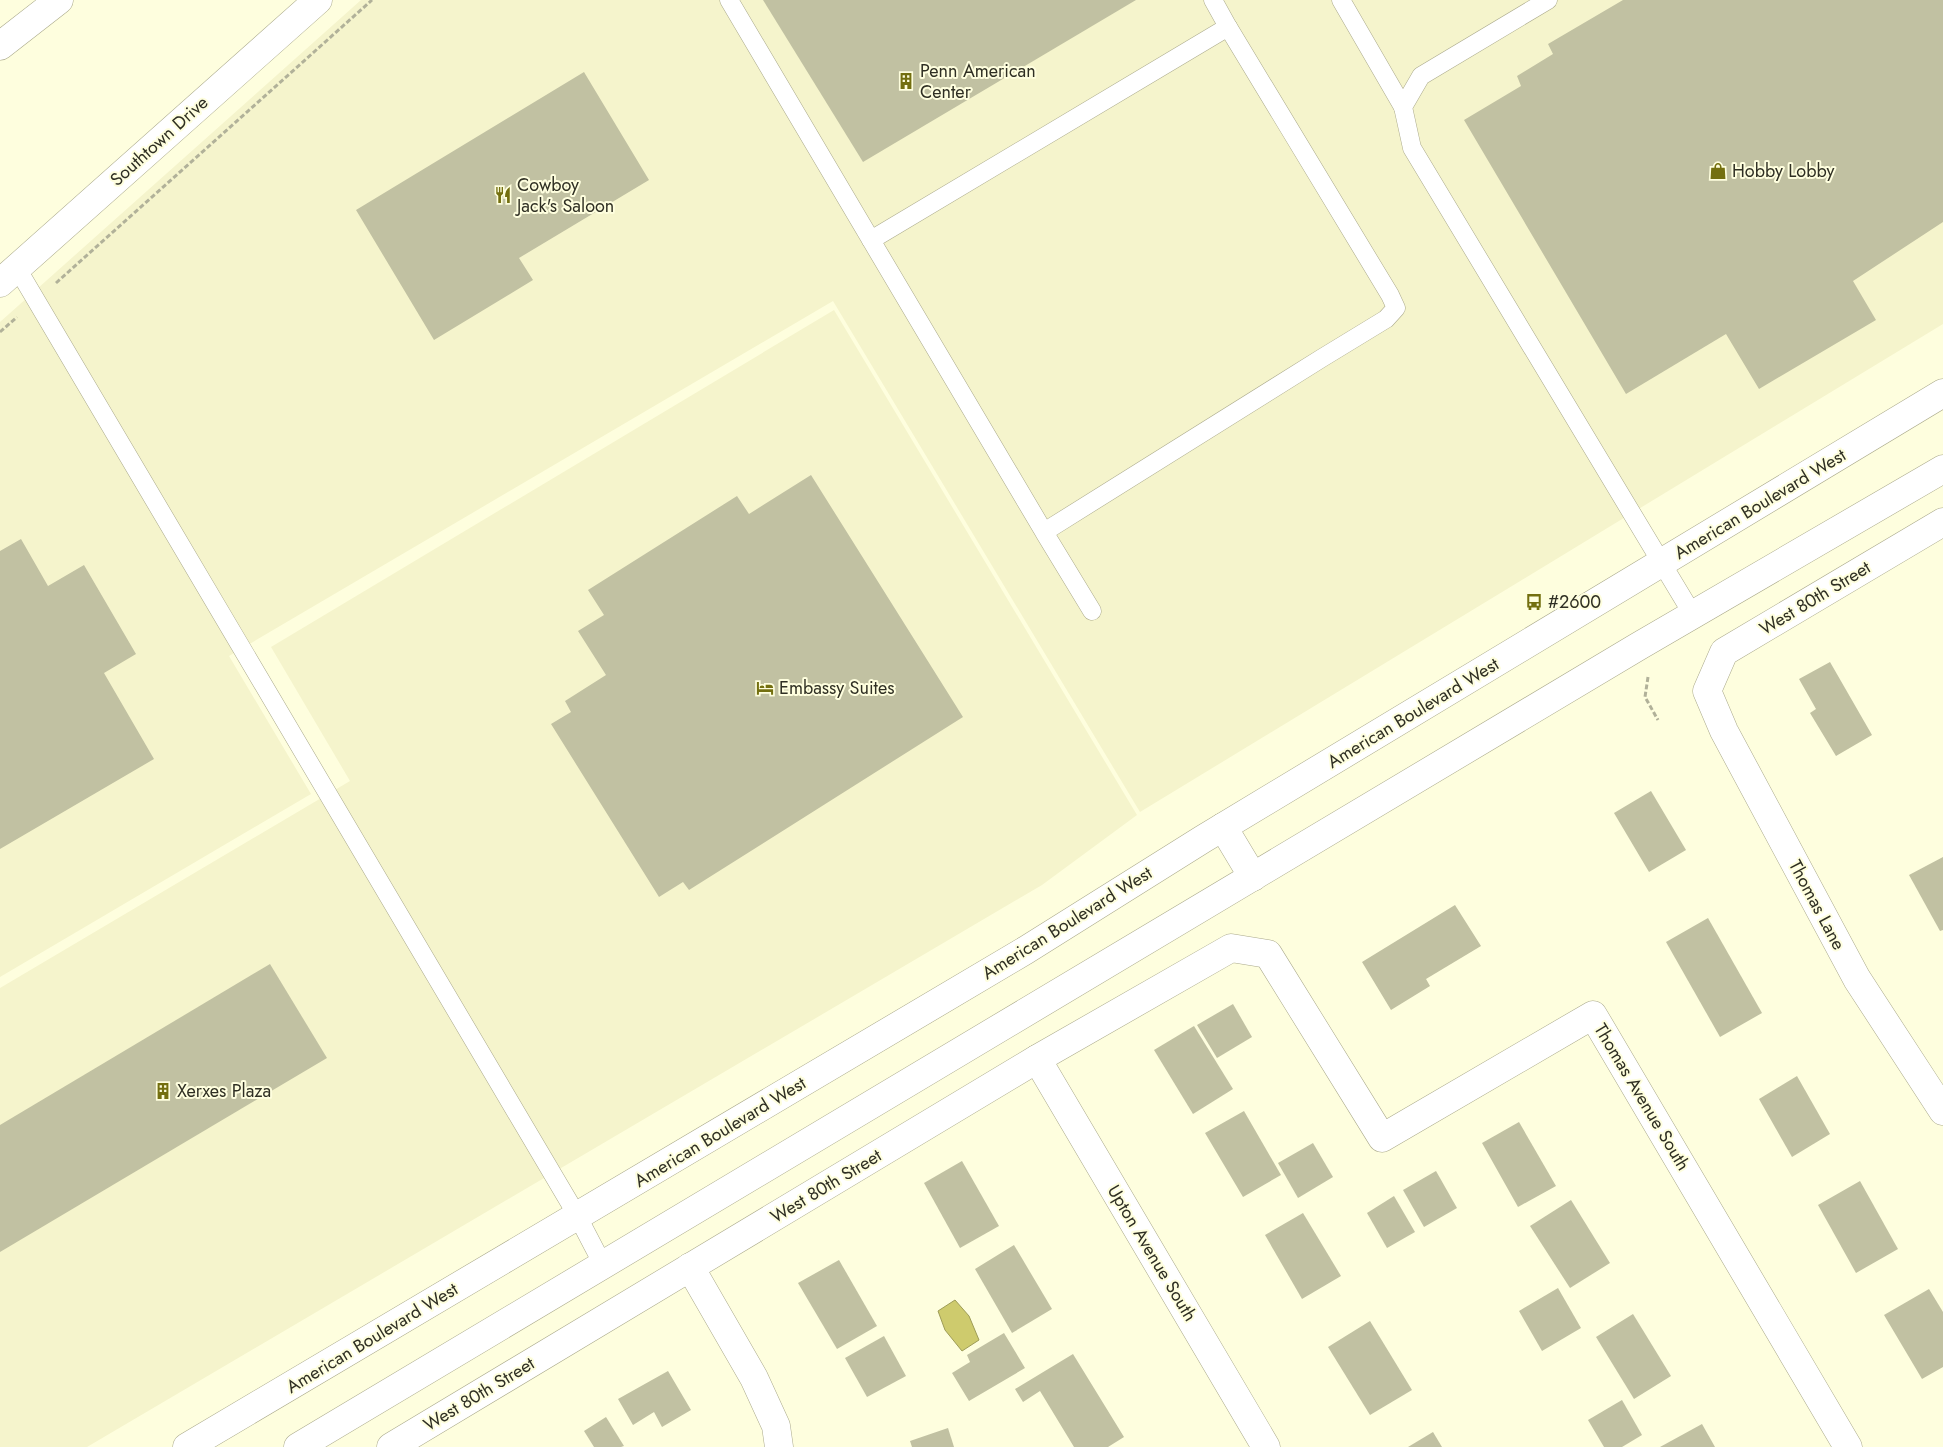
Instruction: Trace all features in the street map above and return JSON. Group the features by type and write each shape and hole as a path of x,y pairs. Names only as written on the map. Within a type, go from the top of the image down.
{"main road":[{"path":"0,46 59,0"},
{"name":"Southtown Drive","path":"9,275 318,0"},
{"name":"American Boulevard West","path":"187,1447 1026,950 1223,827 1943,393"},
{"path":"298,1447 1693,614 1943,469"},
{"name":"West 80th Street","path":"1707,691 1724,652 1943,522"},
{"name":"Thomas Lane","path":"1707,691 1724,730 1857,979 1943,1112"},
{"path":"1223,827 1253,877"},
{"name":"West 80th Street","path":"391,1447 1037,1060 1231,948 1268,954"},
{"name":"Thomas Avenue South","path":"1268,954 1382,1138 1593,1015 1848,1447"},
{"name":"Upton Avenue South","path":"1037,1060 1266,1447"},
{"path":"690,1267 754,1378 776,1426 779,1447"}],"lane":[{"path":"729,0 1092,611"},
{"path":"1044,532 1386,319 1396,308 1213,0"},
{"path":"1341,0 1403,107 1412,148 1693,614"},
{"path":"1403,107 1421,76 1548,0"},
{"path":"871,240 1228,27"},
{"path":"9,275 36,300 578,1217 603,1265"}],"path":[{"path":"0,332 372,0"},
{"path":"1649,675 1645,697 1658,720"}],"shaded area":[{"path":"361,0 1943,0 1943,324 1140,812 833,301 229,656 311,794 0,977 0,322"},
{"path":"834,310 1137,815 1042,885 87,1447 0,1447 0,988 350,781 271,647"},
{"path":"955,1300 969,1316 979,1340 962,1351 945,1330 938,1311"}],"building":[{"name":"Penn American Center","path":"763,0 1136,0 863,162"},
{"name":"Hobby Lobby","path":"1623,0 1943,0 1943,222 1853,281 1876,320 1759,389 1726,334 1626,394 1464,120 1521,86 1517,76 1553,54 1548,44"},
{"name":"Cowboy Jack's Saloon","path":"584,72 649,180 519,258 533,280 434,340 356,210"},
{"name":"Embassy Suites","path":"811,475 963,717 689,890 683,882 659,897 551,724 571,712 565,701 606,675 578,631 604,615 588,590 737,496 749,514"},
{"path":"21,539 48,586 84,565 136,654 104,673 154,759 0,849 0,551"},
{"path":"1830,662 1872,735 1836,756 1810,713 1816,709 1799,679"},
{"path":"1651,791 1686,850 1649,872 1614,813"},
{"path":"1943,857 1943,930 1940,931 1909,875"},
{"path":"1455,905 1481,946 1426,979 1430,986 1391,1010 1362,962"},
{"path":"1708,918 1762,1013 1720,1037 1666,942"},
{"name":"Xerxes Plaza","path":"270,964 327,1058 0,1252 0,1125"},
{"path":"1233,1004 1252,1037 1217,1058 1197,1025"},
{"path":"1194,1026 1233,1089 1193,1114 1154,1050"},
{"path":"1797,1076 1830,1134 1792,1157 1759,1099"},
{"path":"1244,1111 1281,1175 1243,1197 1205,1133"},
{"path":"1519,1122 1556,1186 1518,1207 1482,1143"},
{"path":"1313,1143 1333,1177 1298,1198 1278,1163"},
{"path":"962,1161 999,1226 960,1248 924,1183"},
{"path":"1436,1171 1457,1208 1424,1227 1403,1190"},
{"path":"1860,1181 1898,1249 1856,1273 1818,1205"},
{"path":"1394,1196 1415,1232 1387,1248 1367,1213"},
{"path":"1571,1200 1610,1263 1570,1288 1530,1226"},
{"path":"1303,1213 1341,1276 1302,1299 1265,1235"},
{"path":"1014,1245 1052,1309 1012,1333 975,1269"},
{"path":"839,1260 877,1326 837,1349 798,1283"},
{"path":"1558,1288 1581,1328 1542,1351 1519,1311"},
{"path":"1929,1289 1943,1312 1943,1367 1922,1379 1884,1315"},
{"path":"1633,1314 1671,1376 1634,1399 1596,1337"},
{"path":"1370,1321 1412,1390 1370,1415 1328,1347"},
{"path":"1004,1333 1025,1368 969,1401 952,1373 970,1362 967,1355"},
{"path":"884,1336 906,1376 867,1397 845,1358"},
{"path":"1073,1354 1124,1437 1108,1447 1074,1447 1040,1391 1023,1402 1015,1389"},
{"path":"668,1371 691,1410 662,1427 654,1412 633,1425 618,1399"},
{"path":"1622,1400 1642,1435 1622,1447 1604,1447 1588,1420"},
{"path":"606,1417 624,1446 594,1447 584,1431"},
{"path":"1702,1424 1715,1447 1660,1447"},
{"path":"948,1428 954,1447 912,1447 910,1441"},
{"path":"1433,1432 1442,1447 1408,1447"}],"place":[{"name":"Penn American Center","path":"906,81"},
{"name":"Hobby Lobby","path":"1718,171"},
{"name":"Cowboy Jack's Saloon","path":"503,195"},
{"name":"#2600","path":"1534,602"},
{"name":"Embassy Suites","path":"765,688"},
{"name":"Xerxes Plaza","path":"163,1091"}]}
